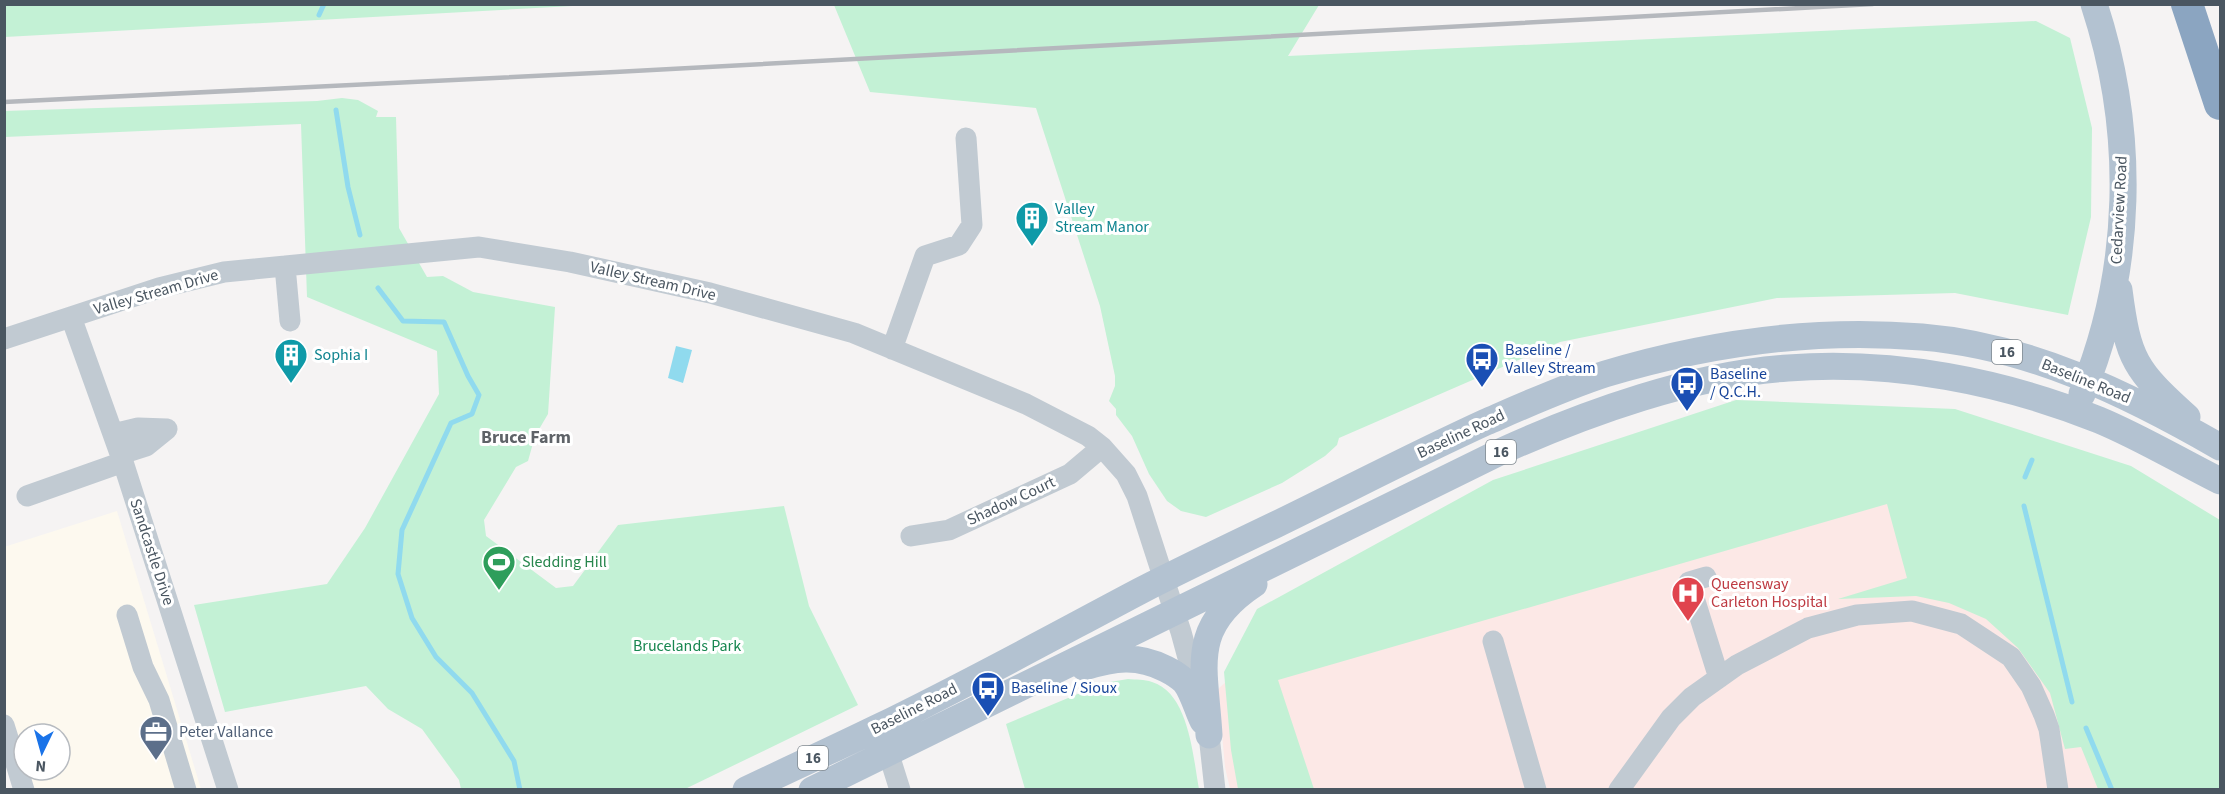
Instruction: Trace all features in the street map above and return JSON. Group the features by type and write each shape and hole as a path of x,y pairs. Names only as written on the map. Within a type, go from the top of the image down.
{"highway":[{"path":"2187,4 2220,104"}],"main road":[{"name":"Cedarview Road","path":"2075,412 2088,379 2110,307 2117,270 2123,206 2124,168 2121,128 2110,62 2094,4"},
{"path":"2117,270 2126,336 2136,364 2158,391 2218,446"},
{"name":"Baseline Road","path":"746,789 880,727 1164,579 1509,412 1603,375 1706,349 1750,341 1859,334 1923,337 1983,346 2088,379 2151,409 2218,446"},
{"name":"Baseline Road","path":"812,789 1502,451 1570,422 1691,385 1756,372 1818,366 1893,370 2002,389 2101,421 2220,481"},
{"path":"1209,735 1204,655 1206,639 1218,615 1234,598 1320,541"},
{"path":"1020,687 1108,660 1127,658 1152,662 1185,683 1209,735"}],"street":[{"path":"892,349 925,256 959,245 972,225 966,138"},
{"name":"Valley Stream Drive","path":"4,339 159,288 224,272 479,247 570,262 710,293 854,333 1026,404 1088,436 1102,447 1126,474 1137,496 1175,611 1209,735 1215,789"},
{"path":"285,266 290,321"},
{"name":"Sandcastle Drive","path":"71,317 122,458 228,789"},
{"path":"27,496 122,458 146,446 167,429 138,428 113,434"},
{"name":"Shadow Court","path":"911,536 949,530 1070,474 1102,447"},
{"path":"1706,577 1689,582 1719,678"},
{"path":"1619,789 1671,718 1692,697 1737,665 1808,628 1857,615 1912,611 1961,624 2011,657 2031,686 2049,729 2058,789"},
{"path":"127,615 143,667 159,700 186,789"},
{"path":"1493,640 1536,789"},
{"path":"4,724 9,755 24,789"},
{"path":"880,727 900,789"}],"shaded area":[{"name":"Queensway Carleton Hospital","path":"1885,468 2000,593 2112,789 1230,789 1225,767 1218,689 1259,652"},
{"path":"117,511 201,789 26,789 24,782 72,782 72,722 12,722 12,741 5,717 4,547"}],"green space":[{"path":"5,4 591,4 591,5 5,37"},
{"path":"834,5 1319,5 1288,56 2036,21 2070,38 2092,128 2091,217 2068,315 1955,293 1777,298 1560,342 1339,438 1337,445 1325,456 1282,483 1206,517 1181,511 1167,501 1149,474 1132,436 1116,415 1116,409 1109,401 1115,386 1115,376 1100,306 1036,108 870,92"},
{"name":"Brucelands Park","path":"342,98 358,100 378,111 376,117 396,117 399,228 427,277 443,276 473,292 555,307 548,414 535,436 528,461 516,467 484,520 486,536 556,588 573,586 618,525 784,506 809,606 858,705 683,790 461,789 459,780 422,729 388,709 366,686 225,712 194,605 327,584 365,528 439,394 437,351 307,297 301,124 5,137 4,111 317,101"},
{"path":"1736,400 1955,409 2131,466 2220,520 2220,789 2098,789 2081,747 2065,749 2050,693 2018,648 1986,619 1949,603 1916,596 1838,599 1907,578 1887,504 1278,680 1314,789 1238,789 1231,750 1224,672 1257,609 1493,480"},
{"path":"1128,679 1152,682 1164,688 1174,699 1182,712 1187,728 1199,789 1025,789 1006,724 1104,683"}],"water":[{"path":"676,346 692,350 683,383 668,378"}],"waterway":[{"path":"319,15 324,4"},
{"path":"336,110 348,187 360,235"},
{"path":"378,288 403,321 444,322 479,395 472,414 451,423 402,530 398,574 412,618 436,657 472,693 514,761 520,790"},
{"path":"2025,477 2032,460"},
{"path":"2024,506 2072,702"},
{"path":"2086,728 2112,790"}],"railway":[{"path":"4,102 615,72 1873,4"}],"place":[{"name":"Valley Stream Manor","path":"1032,247"},
{"name":"Sophia I","path":"291,384"},
{"name":"Baseline / Valley Stream","path":"1482,388"},
{"name":"Baseline / Q.C.H.","path":"1687,412"},
{"name":"Sledding Hill","path":"499,591"},
{"name":"Queensway Carleton Hospital","path":"1688,622"},
{"name":"Baseline / Sioux","path":"988,717"},
{"name":"Peter Vallance","path":"156,761"}],"district":[{"name":"Bruce Farm","path":"526,437"}]}
